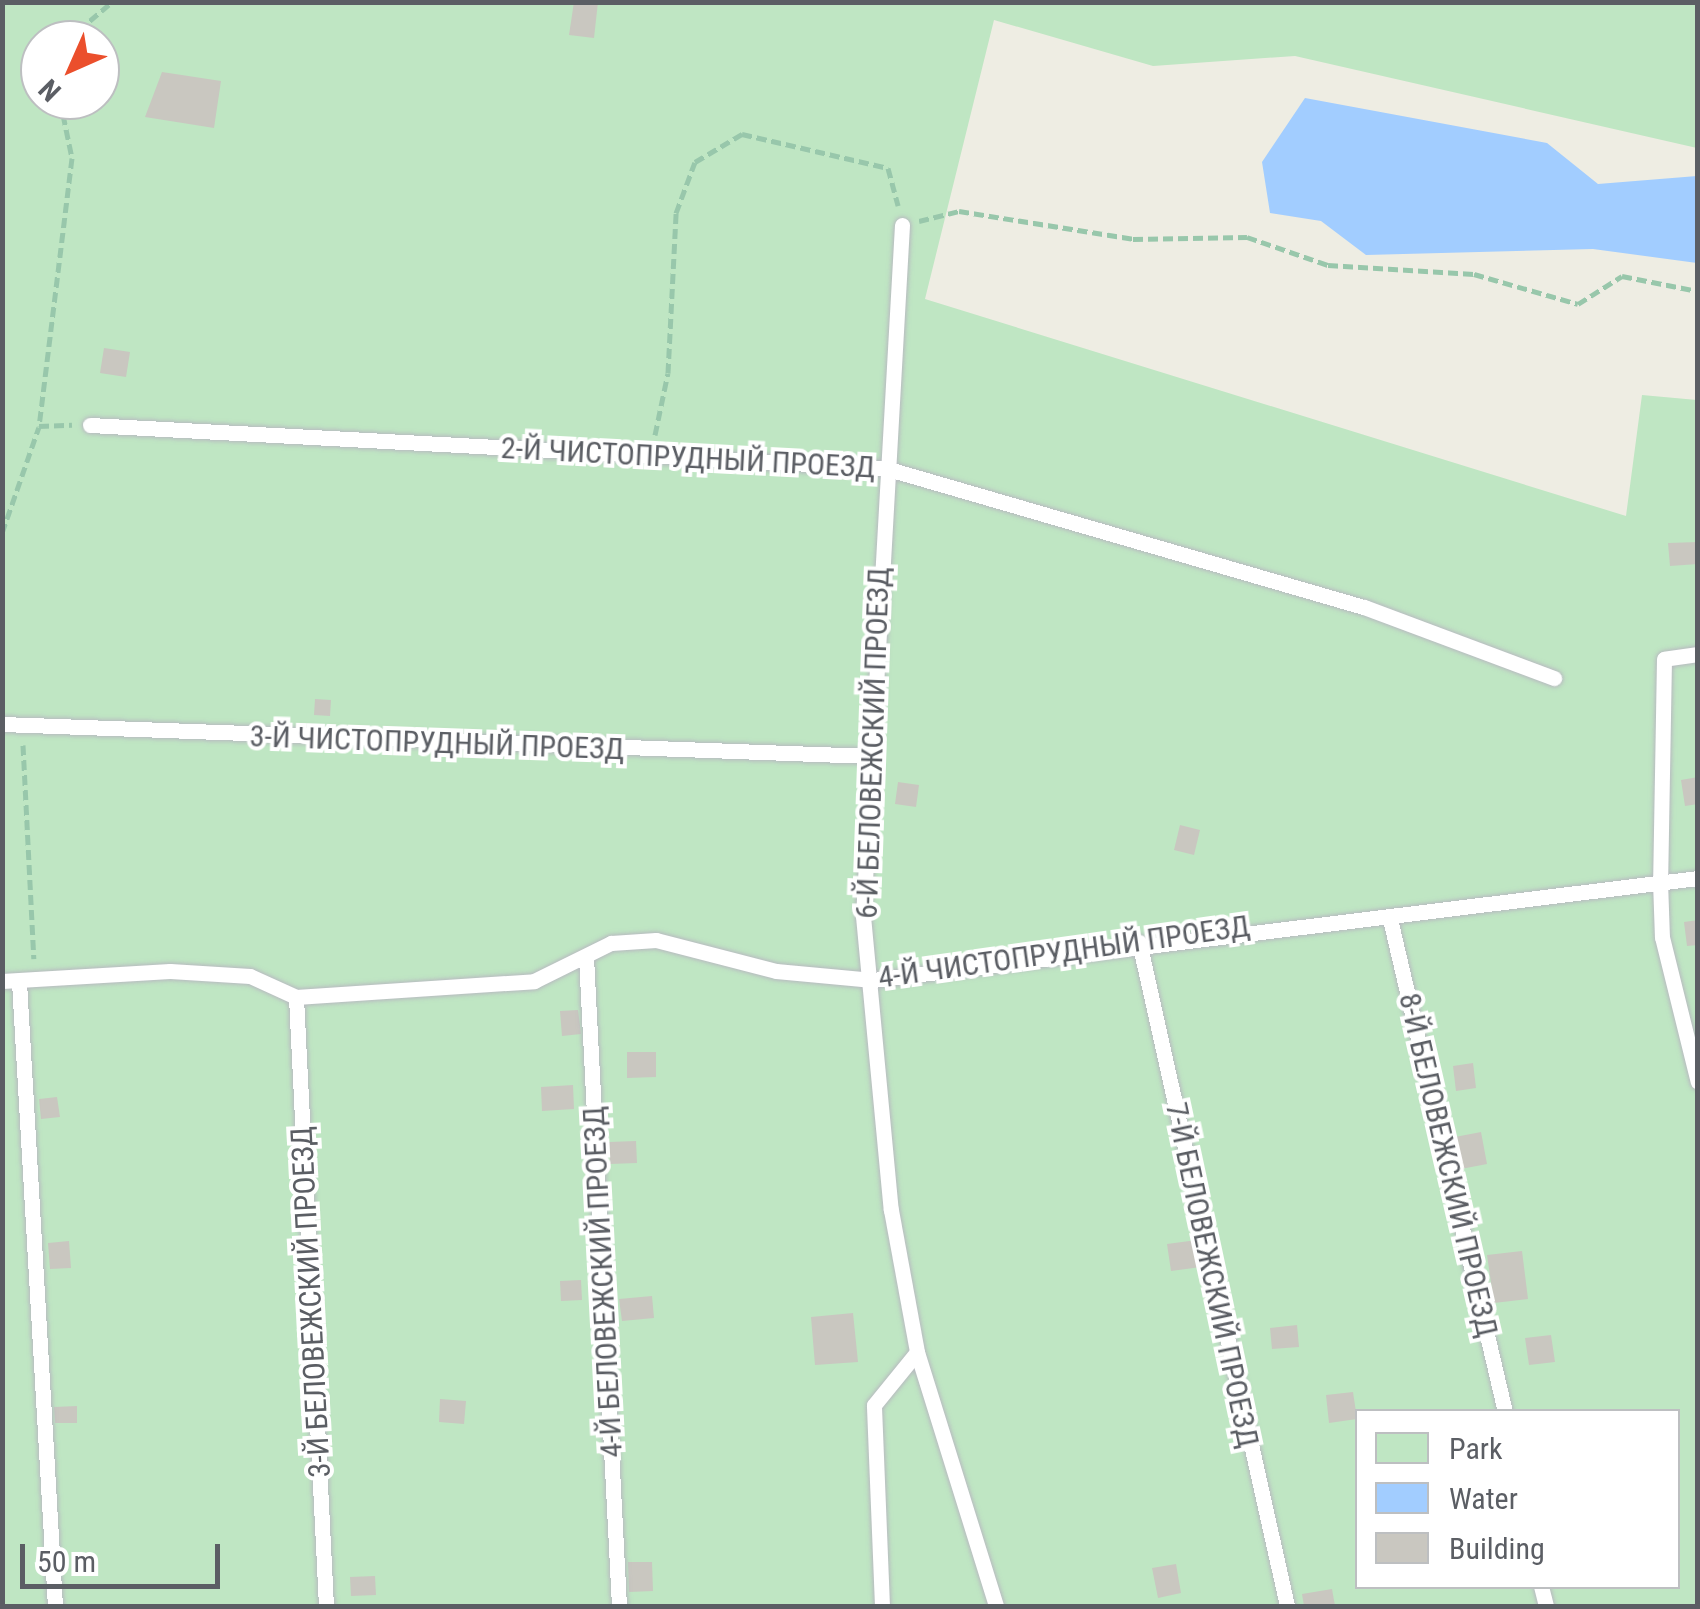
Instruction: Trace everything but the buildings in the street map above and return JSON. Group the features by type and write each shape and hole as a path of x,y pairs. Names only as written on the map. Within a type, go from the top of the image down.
{"lane":[{"name":"6-Й БЕЛОВЕЖСКИЙ ПРОЕЗД","path":"902,225 885,468 863,916 873,980 891,1210 918,1352 996,1606"},
{"name":"2-Й ЧИСТОПРУДНЫЙ ПРОЕЗД","path":"90,425 885,468 1364,607 1554,678"},
{"path":"1698,654 1664,658 1660,881 1662,937 1698,1082"},
{"name":"3-Й ЧИСТОПРУДНЫЙ ПРОЕЗД","path":"2,724 871,756"},
{"name":"4-Й ЧИСТОПРУДНЫЙ ПРОЕЗД","path":"19,982 170,971 250,976 296,997 534,981 611,943 656,940 776,971 873,980 1331,916 1390,919 1698,878"},
{"name":"8-Й БЕЛОВЕЖСКИЙ ПРОЕЗД","path":"1390,919 1503,1409"},
{"name":"7-Й БЕЛОВЕЖСКИЙ ПРОЕЗД","path":"1139,942 1287,1606"},
{"name":"4-Й БЕЛОВЕЖСКИЙ ПРОЕЗД","path":"586,958 619,1606"},
{"path":"19,982 55,1606"},
{"name":"3-Й БЕЛОВЕЖСКИЙ ПРОЕЗД","path":"296,997 326,1606"},
{"path":"882,1606 874,1405 918,1352"}],"path":[{"path":"91,20 112,2"},
{"path":"2,532 39,426 72,158 64,120"},
{"path":"650,455 668,373 676,213 695,162 742,134 888,168 902,225 959,211 1133,239 1248,237 1328,265 1474,274 1578,304 1622,276 1698,291"},
{"path":"39,426 90,425"},
{"path":"19,982 22,725"}],"green space":[{"path":"3,3 1697,3 1697,148 1295,56 1153,66 994,20 925,299 1626,516 1642,395 1697,400 1697,1606 3,1606"}],"water":[{"path":"1305,98 1547,143 1598,184 1697,176 1697,263 1593,249 1366,255 1321,221 1270,213 1262,162"}]}
